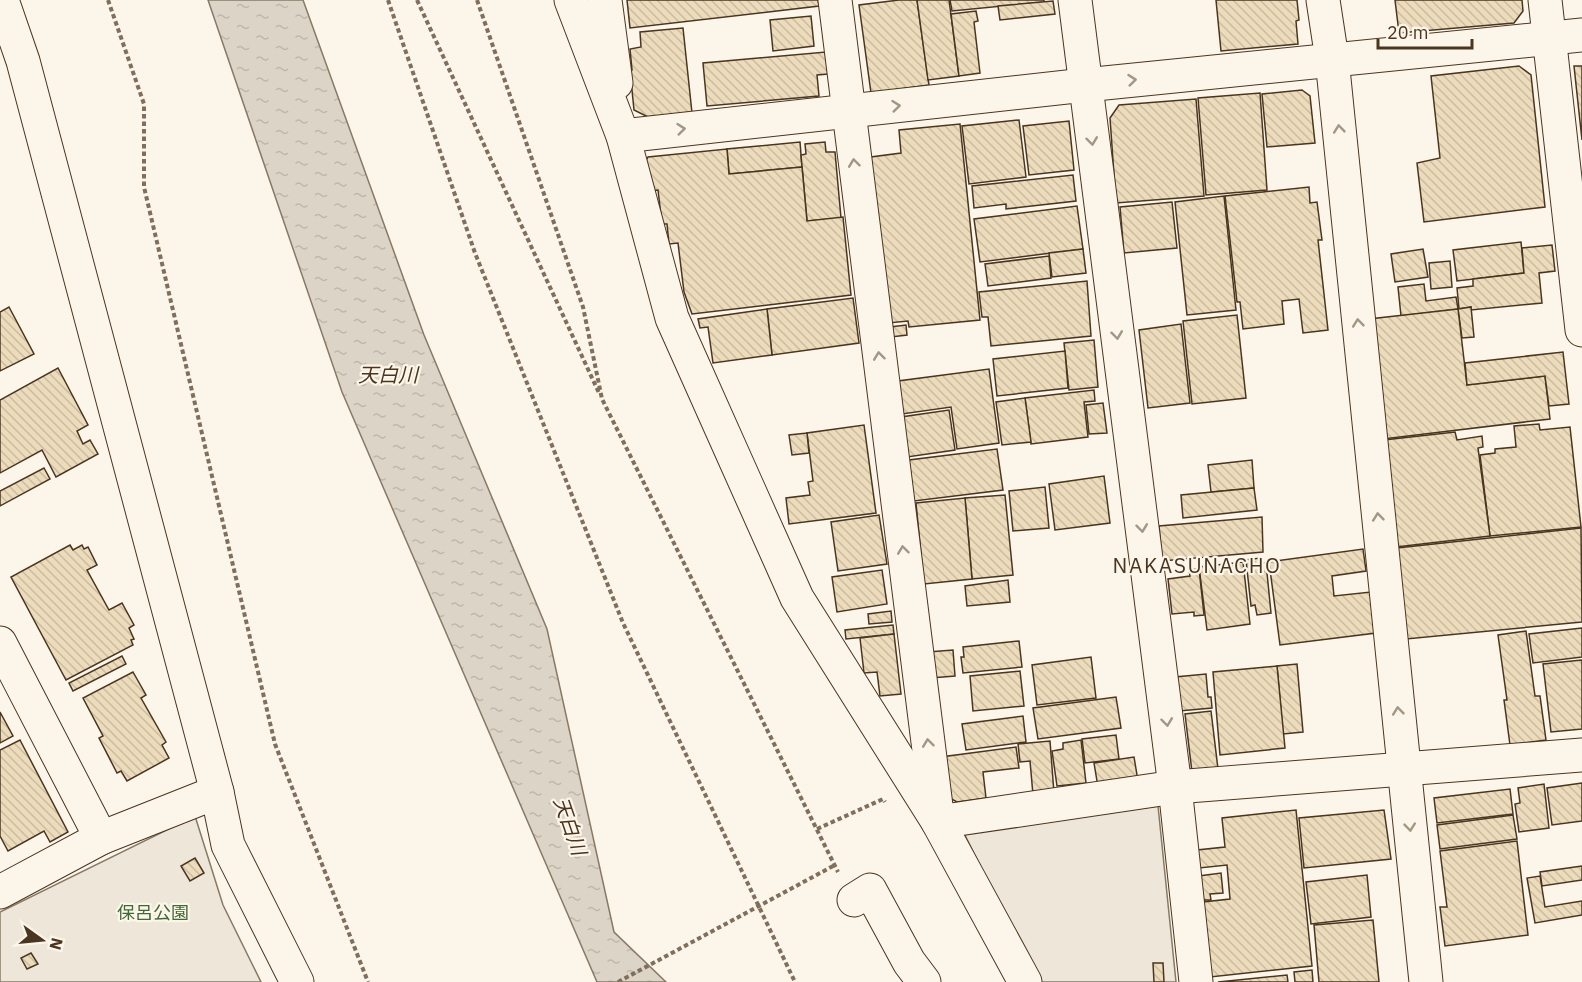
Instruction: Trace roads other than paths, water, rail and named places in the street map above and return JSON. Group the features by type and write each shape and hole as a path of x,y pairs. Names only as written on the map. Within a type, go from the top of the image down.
{"street":[{"path":"2,0 11,68 217,792 228,845 297,982"},
{"path":"571,0 623,136 672,318 797,598 938,822 1026,982"},
{"path":"605,0 623,136"},
{"path":"835,0 938,822"},
{"path":"1075,0 1176,787 1196,982"},
{"path":"1323,0 1332,59 1426,982"},
{"path":"1545,0 1582,330"},
{"path":"623,136 1085,85 1582,35"},
{"path":"0,643 101,838"},
{"path":"938,822 1176,787 1582,755"},
{"path":"0,892 101,838 217,792"},
{"path":"854,900 870,890 909,962 924,982"}],"water":[{"name":"天白川","path":"208,0 303,0 424,335 547,629 614,932 666,982 597,982 342,392"}],"district":[{"name":"NAKASUNACHO","path":"1197,566"}],"park label":[{"name":"保呂公園","path":"153,913"}]}
